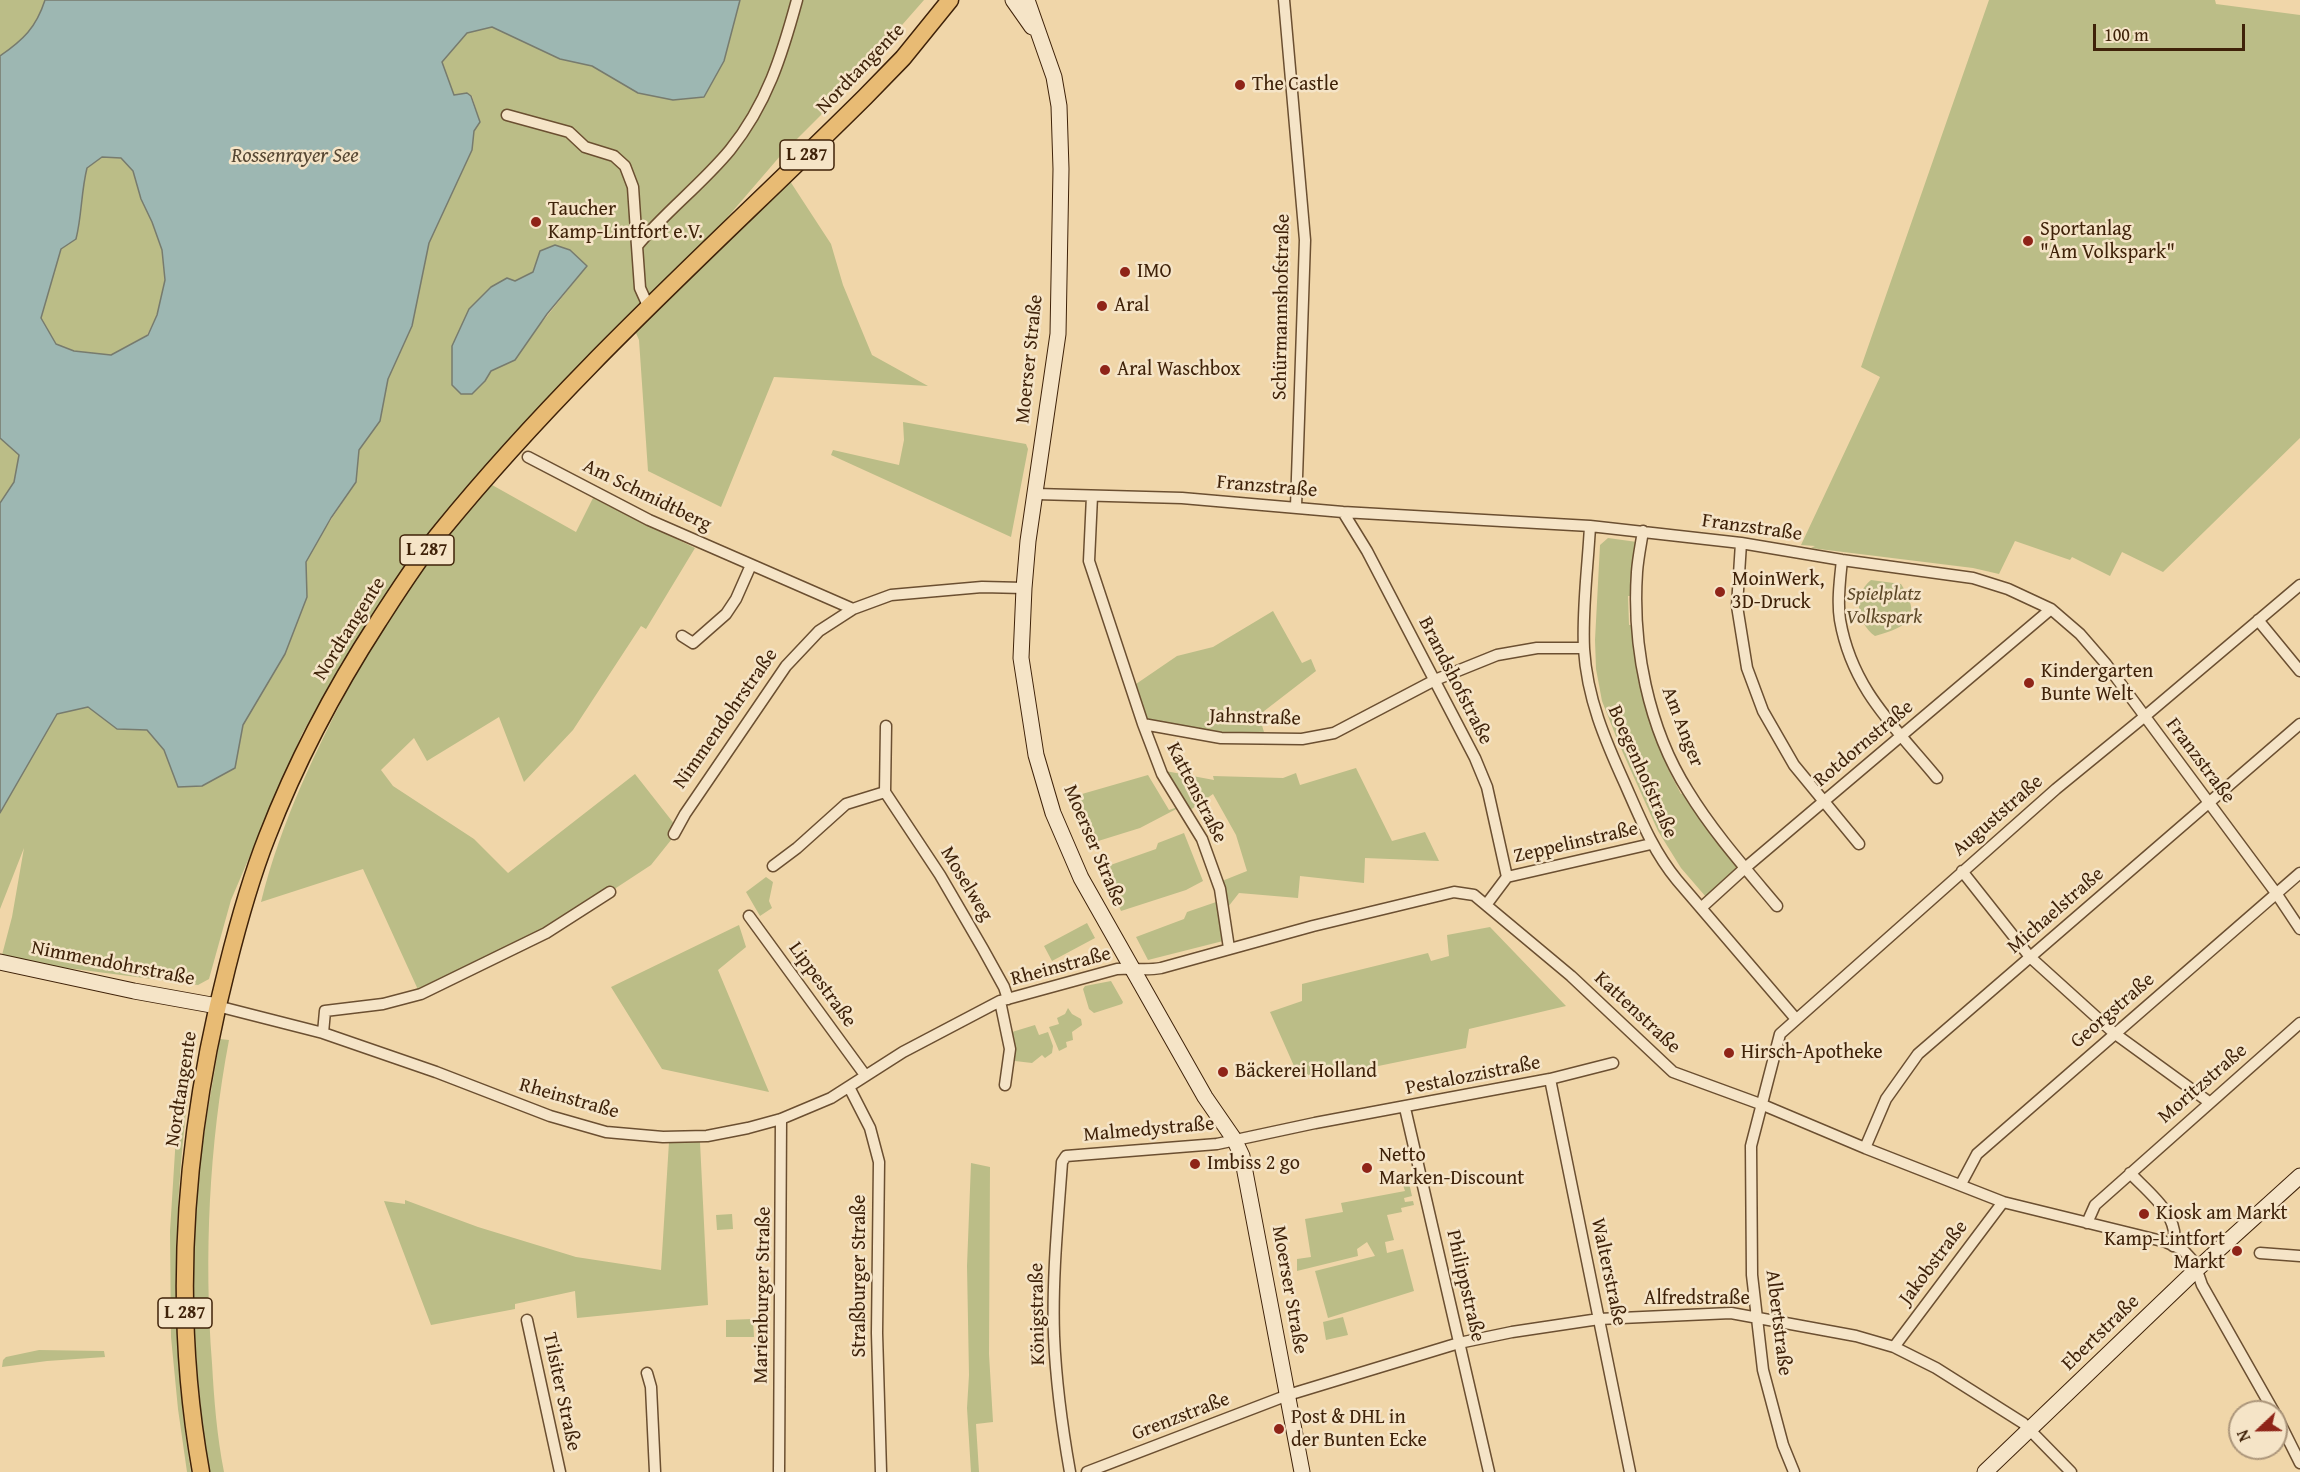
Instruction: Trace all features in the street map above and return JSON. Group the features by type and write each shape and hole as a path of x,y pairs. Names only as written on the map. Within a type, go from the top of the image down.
{"main road":[{"name":"Nordtangente","path":"201,1472 188,1367 185,1304 186,1226 202,1084 217,1006 243,907 267,837 312,735 348,667 404,581 441,531 543,414 865,97 910,50 950,0"}],"street":[{"path":"637,246 730,150 752,118 767,93 780,61 797,0"},
{"name":"Moerser Straße","path":"1012,0 1034,30 1048,55"},
{"name":"Moerser Straße","path":"1027,0 1054,77 1059,115 1061,169 1058,334 1023,588 1022,658 1036,755 1053,813 1081,878 1204,1097 1234,1139 1242,1156 1302,1472"},
{"name":"Schürmannshofstraße","path":"1284,0 1305,240 1296,507"},
{"path":"507,115 569,132 585,147 614,156 625,166 631,176 633,187 640,288 649,308"},
{"name":"Am Schmidtberg","path":"528,457 649,520 853,609"},
{"name":"Franzstraße","path":"1035,494 1182,498 1344,512 1643,531 1741,543 1973,578 2008,588 2051,609 2086,640 2276,893 2300,929"},
{"path":"1092,496 1089,561 1143,724"},
{"name":"Brandshofstraße","path":"1344,512 1435,680 1487,787 1507,877"},
{"name":"Boegenhofstraße","path":"1590,526 1584,648 1589,691 1597,719 1651,844 1669,870 1796,1018"},
{"name":"Am Anger","path":"1643,531 1637,571 1637,628 1643,669 1654,712 1674,765 1688,791 1745,868 1777,906"},
{"path":"1741,543 1737,606 1747,668 1771,728 1794,765 1859,844"},
{"path":"1842,560 1840,619 1848,655 1869,697 1937,778"},
{"path":"682,636 693,643 726,614 736,599 751,565"},
{"name":"Auguststraße","path":"1763,1105 1780,1034 1796,1018 2056,789 2300,585"},
{"name":"Nimmendohrstraße","path":"674,834 685,814 786,666 819,631 853,609 891,595 982,587 1023,588"},
{"name":"Rotdornstraße","path":"1701,908 1823,801 2051,609"},
{"path":"2258,620 2300,671"},
{"name":"Jahnstraße","path":"1143,724 1221,738 1302,739 1334,733 1435,680 1497,654 1537,648 1584,648"},
{"name":"Kattenstraße","path":"1143,724 1162,774 1202,838 1220,889 1229,948"},
{"name":"Michaelstraße","path":"1865,1148 1886,1100 1918,1054 2300,724"},
{"path":"773,866 846,804 885,792 886,726"},
{"name":"Moselweg","path":"885,792 940,875 983,949 1004,987 1004,1000"},
{"name":"Zeppelinstraße","path":"1486,905 1507,877 1651,844"},
{"path":"1962,872 2031,957 2114,1034 2209,1102"},
{"name":"Georgstraße","path":"1961,1184 1977,1154 2300,873"},
{"path":"323,1033 325,1011 383,1004 421,994 555,928 610,892"},
{"name":"Kattenstraße","path":"1131,968 1140,971 1161,968 1229,948 1454,892 1474,895 1571,976 1673,1072 1763,1105 2003,1202 2173,1246 2183,1251 2194,1262 2195,1271 2202,1286 2267,1400"},
{"name":"Lippestraße","path":"749,916 865,1075"},
{"name":"Nimmendohrstraße","path":"0,962 217,1006"},
{"name":"Rheinstraße","path":"217,1006 323,1033 436,1072 550,1116 606,1132 663,1137 707,1136 781,1119 831,1098 909,1049 1004,1000 1102,972 1131,968"},
{"name":"Rheinstraße","path":"1004,1000 1010,1049 1005,1084"},
{"name":"Moritzstraße","path":"2087,1223 2095,1204 2300,1023"},
{"name":"Pestalozzistraße","path":"1234,1139 1551,1079 1612,1063"},
{"name":"Walterstraße","path":"1551,1079 1630,1472"},
{"name":"Straßburger Straße","path":"849,1087 870,1128 879,1162 877,1333 881,1472"},
{"name":"Albertstraße","path":"1763,1105 1751,1146 1752,1275 1763,1370 1783,1445 1794,1472"},
{"name":"Philippstraße","path":"1405,1108 1489,1472"},
{"name":"Marienburger Straße","path":"779,1472 781,1119"},
{"name":"Malmedystraße","path":"1066,1156 1217,1144 1234,1139"},
{"name":"Königstraße","path":"1066,1156 1062,1162 1057,1226 1054,1334 1060,1416 1070,1472"},
{"path":"2130,1173 2165,1210 2176,1237 2173,1246"},
{"name":"Ebertstraße","path":"1985,1472 2195,1271 2300,1176"},
{"name":"Jakobstraße","path":"1894,1347 2003,1202"},
{"path":"2259,1252 2300,1256"},
{"name":"Alfredstraße","path":"1287,1395 1459,1343 1512,1332 1599,1319 1731,1313 1856,1336 1894,1347 1936,1368 2023,1423 2071,1472"},
{"name":"Tilsiter Straße","path":"527,1320 560,1472"},
{"path":"647,1373 651,1387 655,1472"},
{"name":"Grenzstraße","path":"1087,1472 1287,1395"},
{"name":"Kattenstraße","path":"2288,1439 2300,1463"}],"green space":[{"path":"0,0 45,0 39,18 26,42 0,57"},
{"path":"740,0 924,0 837,99 781,155 664,291 786,175 831,244 843,285 872,355 928,386 774,377 721,507 648,471 639,340 632,324 485,481 576,532 593,498 695,548 646,629 641,626 573,730 524,782 499,717 427,761 414,738 381,770 393,786 474,839 508,873 635,774 679,830 651,865 555,928 420,994 363,869 261,902 279,843 301,786 355,675 348,667 398,589 341,664 302,734 231,900 209,979 198,985 44,965 2,955 12,917 24,848 0,909 0,813 57,714 88,707 117,729 147,730 164,750 178,787 235,765 243,725 285,654 305,559 356,482 359,450 380,421 388,379 412,326 429,243 472,150 474,131 480,122 472,96 466,93 454,95 442,62 467,33 492,27 560,59 592,66 638,93 673,100 704,97 724,61","holes":["587,266 515,360 452,385 452,346 469,309 491,287 507,278 515,281 533,272"]},
{"name":"Sportanlag \"Am Volkspark\"","path":"1989,0 2215,0 2216,4 2300,15 2300,438 2163,572 2122,552 2110,576 2072,557 2070,560 2015,541 1999,574 1973,568 1801,545 1880,377 1861,367"},
{"path":"102,157 121,158 133,171 141,199 162,250 165,280 157,315 147,335 111,355 74,351 56,344 41,318 61,249 76,239 87,168"},
{"path":"903,422 1026,444 1028,449 1011,537 831,455 833,450 899,465 904,440"},
{"path":"0,438 19,455 14,482 0,503"},
{"path":"1608,538 1637,542 1633,596 1628,596 1629,625 1634,625 1671,765 1667,767 1681,794 1685,792 1738,863 1738,869 1706,897 1681,868 1658,831 1602,701 1596,669 1595,640 1600,545"},
{"name":"Spielplatz Volkspark","path":"1871,580 1901,584 1911,605 1909,619 1904,625 1875,636 1864,624 1859,609 1861,593"},
{"path":"1273,611 1302,663 1311,659 1316,671 1259,715 1266,739 1149,725 1136,684 1177,656 1213,647"},
{"path":"1356,768 1392,841 1425,832 1439,861 1365,858 1364,883 1300,876 1298,898 1239,893 1228,907 1222,881 1247,871 1236,835 1213,794 1186,813 1182,806 1140,828 1095,842 1075,796 1148,775 1169,810 1181,806 1160,770 1214,780 1213,776 1283,778 1296,773 1300,785"},
{"path":"1184,833 1203,881 1186,890 1121,911 1102,868 1156,849 1158,843"},
{"path":"766,877 773,882 769,901 772,908 760,916 746,892"},
{"path":"1222,900 1223,941 1148,960 1136,937 1184,919 1187,912"},
{"path":"1087,923 1095,938 1052,961 1044,946"},
{"path":"739,925 746,947 718,970 769,1092 662,1069 611,987"},
{"path":"1490,927 1566,1006 1469,1029 1466,1048 1315,1079 1294,1066 1270,1012 1302,1001 1302,984 1428,953 1431,961 1449,956 1447,935"},
{"path":"1111,981 1122,1004 1094,1013 1089,1009 1083,989 1085,986"},
{"path":"1068,1008 1072,1014 1081,1019 1082,1025 1072,1032 1073,1040 1066,1042 1067,1047 1059,1051 1049,1027 1059,1024 1057,1018 1065,1014"},
{"path":"1035,1025 1039,1035 1048,1032 1053,1046 1052,1053 1045,1058 1042,1055 1032,1063 1015,1061 1012,1032"},
{"path":"192,1036 196,1037 183,1145 176,1254 179,1364 183,1418 191,1472 187,1472 171,1337 170,1231 177,1120"},
{"path":"220,1039 229,1040 213,1160 208,1282 215,1404 224,1472 209,1472 201,1410 193,1284 199,1175"},
{"path":"669,1142 700,1142 708,1305 577,1318 575,1291 515,1304 515,1309 431,1325 384,1201 405,1204 405,1200 478,1227 576,1257 661,1270"},
{"path":"971,1163 990,1167 989,1354 993,1422 976,1424 979,1472 971,1472 967,1408 969,1375 967,1266"},
{"path":"1409,1183 1412,1196 1404,1198 1405,1202 1413,1201 1414,1205 1401,1208 1402,1212 1387,1215 1394,1240 1385,1242 1387,1253 1403,1249 1414,1291 1328,1318 1315,1271 1375,1256 1367,1242 1357,1249 1358,1256 1297,1271 1297,1259 1311,1257 1305,1219 1343,1212 1341,1203 1405,1191 1403,1185"},
{"path":"732,1214 733,1229 717,1230 716,1215"},
{"path":"1343,1317 1348,1335 1326,1340 1323,1322"},
{"path":"753,1319 754,1337 726,1337 726,1320"},
{"path":"39,1350 104,1351 105,1357 2,1367 6,1357"}],"water":[{"name":"Rossenrayer See","path":"45,0 740,0 724,61 704,97 673,100 638,93 592,66 560,59 492,27 467,33 442,62 454,95 467,93 471,96 480,122 474,131 472,150 429,243 412,326 388,379 380,421 359,450 356,482 331,518 306,562 307,597 285,654 243,725 235,768 202,786 178,787 164,750 147,730 117,729 88,707 57,714 0,813 0,503 14,482 19,455 0,438 0,56 33,26","holes":["102,157 121,158 133,171 141,199 162,250 165,280 157,315 148,335 111,355 74,351 56,344 41,318 61,249 76,239 87,168"]},
{"path":"555,245 570,250 587,266 547,314 515,360 491,371 472,394 461,394 452,385 452,346 469,309 491,287 507,278 515,281 533,272 540,251"}],"place":[{"name":"The Castle","path":"1240,85"},
{"name":"Taucher Kamp-Lintfort e.V.","path":"536,222"},
{"name":"Sportanlag \"Am Volkspark\"","path":"2028,241"},
{"name":"IMO","path":"1125,272"},
{"name":"Aral","path":"1102,306"},
{"name":"Aral Waschbox","path":"1105,370"},
{"name":"MoinWerk, 3D-Druck","path":"1720,592"},
{"name":"Kindergarten Bunte Welt","path":"2029,683"},
{"name":"Hirsch-Apotheke","path":"1729,1053"},
{"name":"Bäckerei Holland","path":"1223,1072"},
{"name":"Imbiss 2 go","path":"1195,1164"},
{"name":"Netto Marken-Discount","path":"1367,1168"},
{"name":"Kiosk am Markt","path":"2144,1214"},
{"name":"Kamp-Lintfort Markt","path":"2237,1251"},
{"name":"Post & DHL in der Bunten Ecke","path":"1279,1429"}]}
